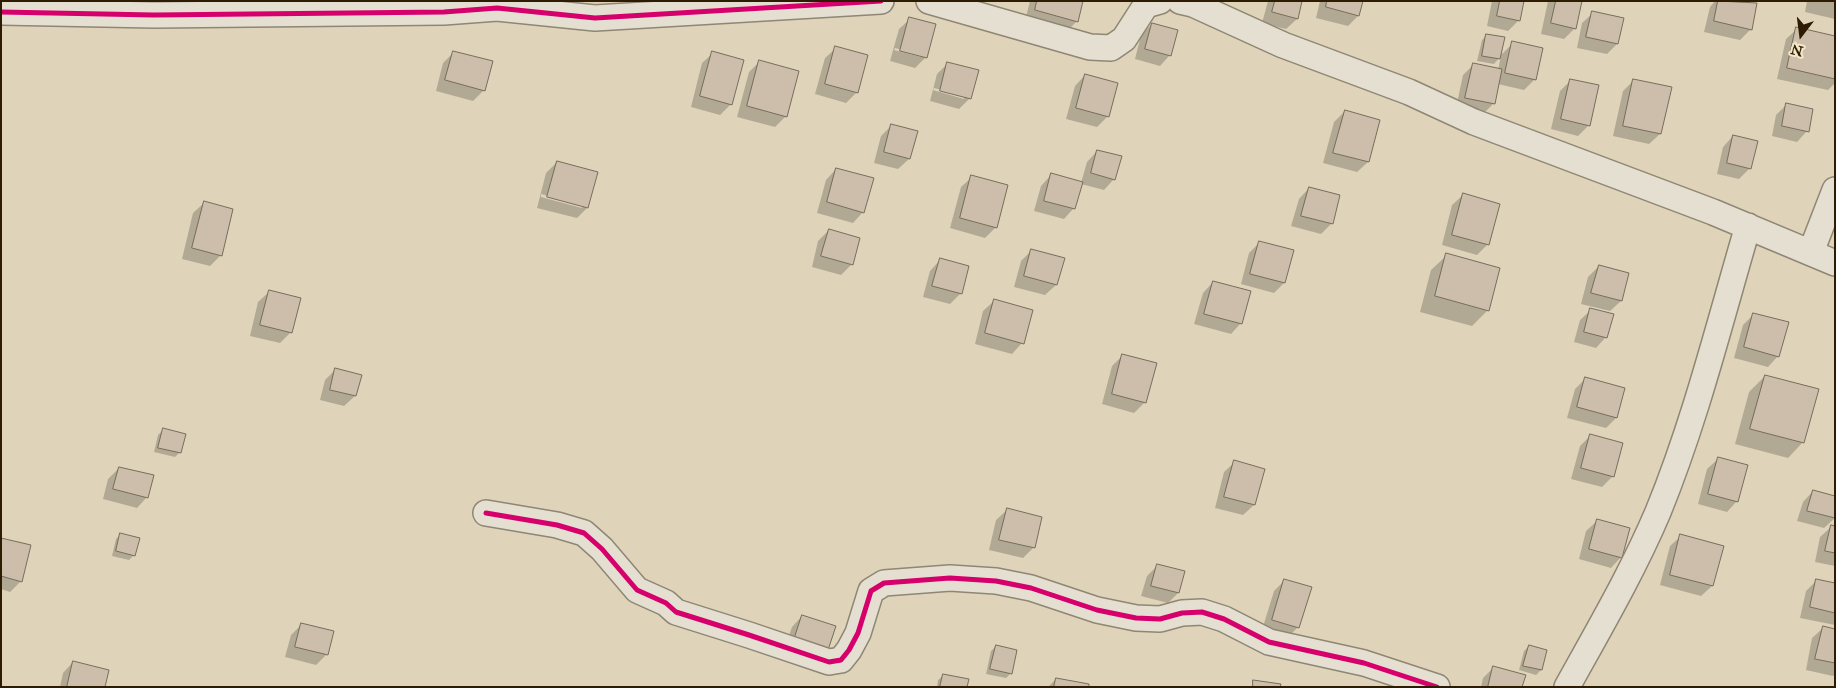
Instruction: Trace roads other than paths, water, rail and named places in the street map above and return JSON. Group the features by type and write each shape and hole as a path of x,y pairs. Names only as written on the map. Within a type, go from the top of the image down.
{"street":[{"path":"1,12 164,14 444,6 497,8 595,18 881,1"},
{"path":"929,1 1090,47 1111,48 1124,39 1146,5 1160,1"},
{"path":"1180,1 1193,4 1283,45 1409,92 1474,122 1748,226 1835,263"},
{"path":"1811,252 1835,190"},
{"path":"1567,687 1630,574 1658,510 1695,408 1748,226"},
{"path":"486,513 558,525 584,533 602,549 637,590 666,603 676,612 829,662 841,660 849,650 858,633 872,591 884,583 950,578 996,581 1030,588 1097,610 1136,618 1160,619 1182,613 1202,612 1224,619 1269,642 1364,663 1437,687"}]}
